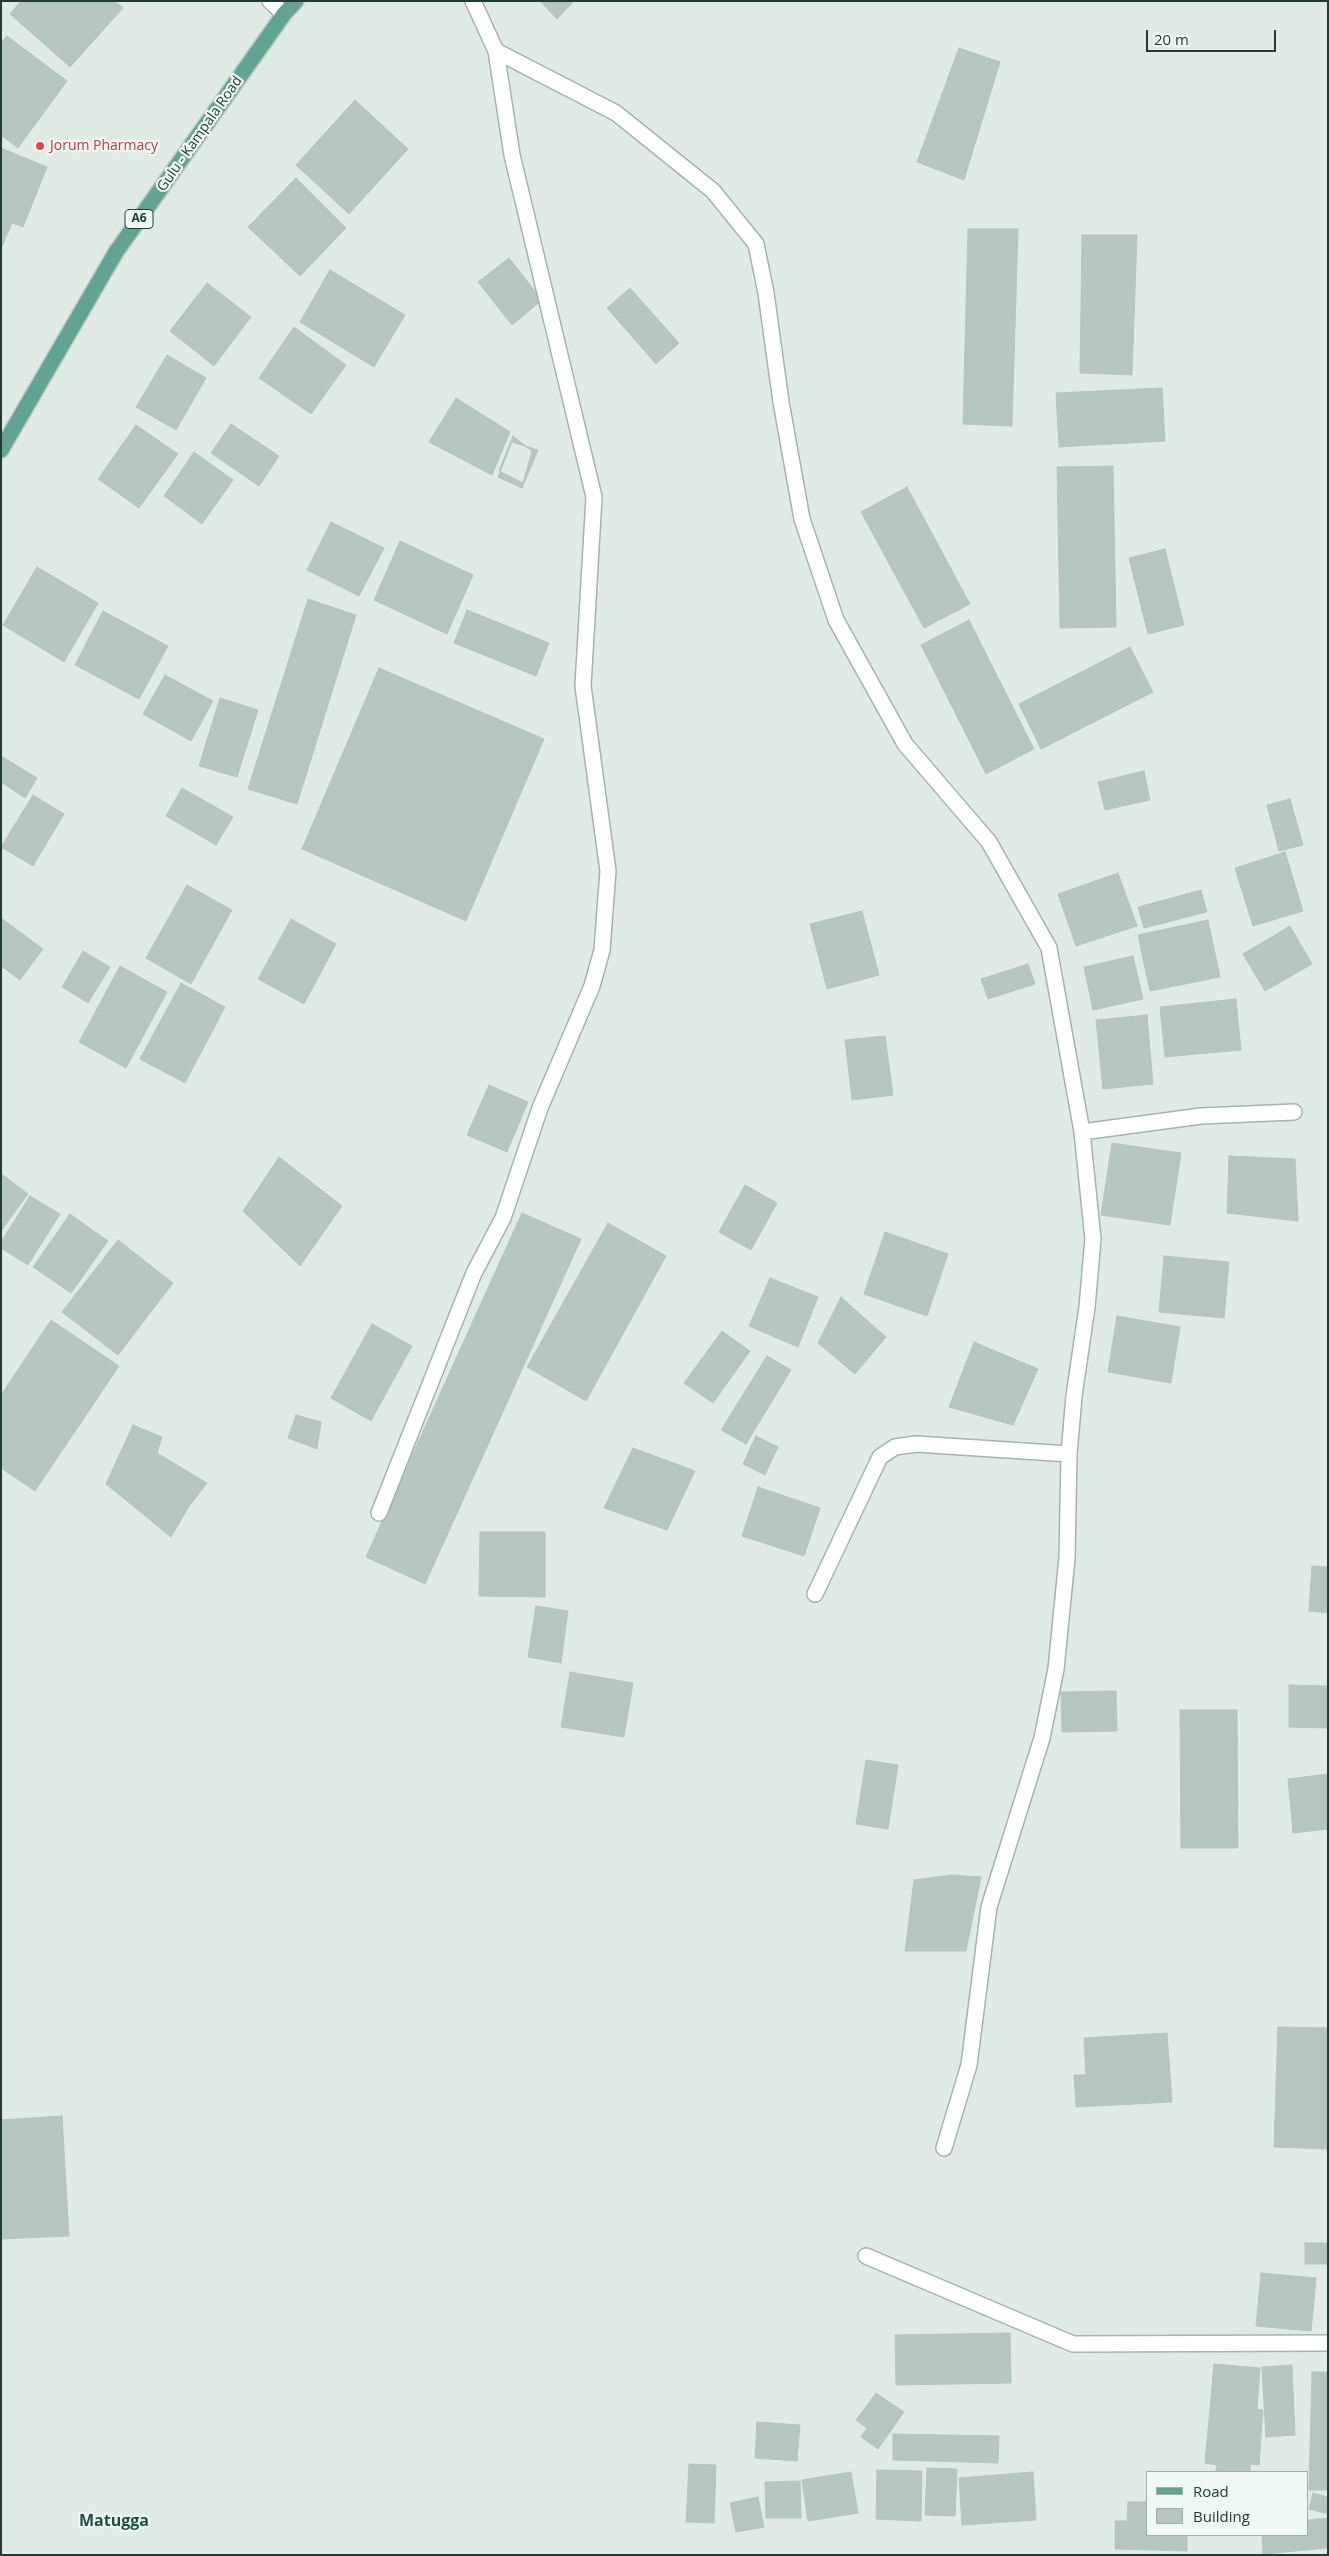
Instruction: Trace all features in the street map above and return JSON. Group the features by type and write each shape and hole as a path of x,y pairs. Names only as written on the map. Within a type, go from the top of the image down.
{"main road":[{"name":"Gulu - Kampala Road","path":"1,450 116,252 284,14 296,1"}],"street":[{"path":"270,1 284,14"},
{"path":"379,1514 474,1272 503,1218 540,1108 592,986 602,950 608,871 583,686 594,497 512,154 496,51 472,1"},
{"path":"496,51 616,113 713,191 756,244 766,292 781,402 802,519 836,620 905,744 989,842 1049,948 1082,1132 1093,1240 1087,1307 1074,1396 1069,1454 1067,1558 1056,1669 1042,1738 989,1906 969,2065 944,2148"},
{"path":"1082,1132 1201,1116 1294,1112"},
{"path":"815,1594 880,1457 895,1447 916,1444 1069,1454"},
{"path":"866,2256 1073,2344 1328,2343"}],"building":[{"path":"21,1 115,1 123,8 70,67 10,14"},
{"path":"540,1 574,1 557,19"},
{"path":"7,36 67,81 18,148 1,135 1,43"},
{"path":"959,48 1000,62 964,180 917,162"},
{"path":"355,100 408,149 349,214 296,165"},
{"path":"1,148 47,167 23,227 12,223 1,249"},
{"path":"296,178 346,228 300,276 248,227"},
{"path":"968,229 1018,229 1012,426 963,424"},
{"path":"1082,235 1137,235 1132,375 1080,373"},
{"path":"509,258 542,300 512,325 478,282"},
{"path":"330,270 405,315 374,367 300,322"},
{"path":"207,283 251,317 214,366 170,331"},
{"path":"630,288 679,343 656,364 607,308"},
{"path":"294,327 346,365 311,414 259,378"},
{"path":"167,355 206,378 176,430 136,407"},
{"path":"1162,388 1165,441 1059,447 1056,393"},
{"path":"456,398 510,432 492,475 429,442"},
{"path":"231,424 279,456 259,486 211,453"},
{"path":"136,425 178,454 139,508 98,479"},
{"path":"513,436 532,451 523,483 499,471"},
{"path":"512,442 538,450 522,488 498,477"},
{"path":"194,452 233,480 202,524 164,496"},
{"path":"1113,466 1116,627 1060,628 1057,467"},
{"path":"907,487 970,604 924,628 861,512"},
{"path":"331,522 384,548 359,596 307,570"},
{"path":"400,541 473,575 447,634 374,600"},
{"path":"1165,549 1184,625 1148,634 1129,558"},
{"path":"37,567 98,603 64,662 3,625"},
{"path":"308,599 356,615 297,804 248,789"},
{"path":"467,610 549,643 536,676 454,643"},
{"path":"103,611 168,646 139,699 75,665"},
{"path":"969,620 1034,749 986,774 921,645"},
{"path":"1130,647 1153,692 1041,749 1019,704"},
{"path":"379,668 544,739 466,921 302,849"},
{"path":"165,675 213,701 191,741 143,714"},
{"path":"220,698 258,710 237,777 199,766"},
{"path":"1,756 37,778 25,798 1,782"},
{"path":"1144,771 1150,800 1105,810 1098,782"},
{"path":"182,788 233,817 216,845 166,816"},
{"path":"33,795 64,814 33,866 1,847"},
{"path":"1290,799 1303,845 1279,851 1267,805"},
{"path":"1285,852 1303,911 1253,926 1235,868"},
{"path":"1118,873 1137,926 1076,946 1058,894"},
{"path":"187,885 232,910 191,984 146,958"},
{"path":"1201,890 1207,912 1144,928 1138,907"},
{"path":"862,911 879,975 827,989 810,924"},
{"path":"1,918 43,949 20,980 1,966"},
{"path":"291,919 336,944 304,1004 258,979"},
{"path":"1208,920 1220,977 1150,991 1138,935"},
{"path":"1290,926 1312,964 1265,991 1243,954"},
{"path":"83,951 110,967 88,1003 62,987"},
{"path":"1133,956 1143,999 1093,1010 1084,967"},
{"path":"1028,964 1035,984 988,999 981,979"},
{"path":"120,966 167,992 126,1068 79,1042"},
{"path":"181,983 225,1007 185,1083 140,1059"},
{"path":"1236,999 1241,1050 1165,1057 1160,1007"},
{"path":"1147,1015 1153,1084 1103,1089 1096,1020"},
{"path":"885,1036 893,1095 852,1100 845,1040"},
{"path":"489,1085 528,1102 507,1152 467,1135"},
{"path":"1112,1143 1181,1153 1170,1225 1101,1215"},
{"path":"1229,1156 1295,1159 1298,1221 1227,1213"},
{"path":"279,1157 342,1206 300,1266 243,1211"},
{"path":"3,1175 28,1194 1,1231 1,1177"},
{"path":"745,1185 777,1203 751,1250 719,1232"},
{"path":"30,1196 60,1214 28,1265 1,1248 1,1242"},
{"path":"522,1213 581,1239 425,1584 366,1557"},
{"path":"70,1214 108,1241 71,1293 33,1267"},
{"path":"608,1223 666,1256 586,1401 527,1367"},
{"path":"885,1232 948,1254 927,1316 864,1294"},
{"path":"118,1240 173,1283 118,1355 62,1312"},
{"path":"1164,1256 1229,1262 1224,1318 1159,1312"},
{"path":"770,1278 818,1297 798,1347 749,1326"},
{"path":"841,1297 886,1337 855,1374 818,1343"},
{"path":"1117,1316 1180,1327 1171,1383 1108,1372"},
{"path":"51,1320 119,1366 35,1491 1,1468 1,1395"},
{"path":"372,1324 412,1346 371,1421 331,1398"},
{"path":"722,1331 750,1351 713,1403 684,1383"},
{"path":"974,1342 1038,1369 1013,1425 949,1407"},
{"path":"767,1356 791,1370 746,1444 721,1430"},
{"path":"296,1415 321,1422 317,1449 288,1438"},
{"path":"133,1425 162,1437 157,1453 207,1483 188,1508 171,1537 106,1484"},
{"path":"756,1436 778,1447 765,1475 743,1464"},
{"path":"633,1448 695,1471 667,1530 604,1508"},
{"path":"758,1487 820,1508 804,1556 742,1536"},
{"path":"480,1532 545,1532 545,1597 479,1596"},
{"path":"1312,1566 1328,1567 1328,1613 1309,1611"},
{"path":"536,1606 568,1611 561,1663 528,1657"},
{"path":"570,1672 633,1683 624,1737 561,1727"},
{"path":"1289,1685 1328,1686 1328,1728 1289,1727"},
{"path":"1116,1691 1117,1731 1062,1732 1061,1692"},
{"path":"1180,1710 1237,1710 1238,1848 1181,1848"},
{"path":"866,1760 898,1765 888,1829 856,1824"},
{"path":"1328,1774 1328,1829 1293,1833 1288,1779"},
{"path":"952,1875 981,1877 966,1951 905,1951 914,1880"},
{"path":"1278,2027 1328,2028 1328,2149 1274,2147"},
{"path":"1167,2033 1172,2102 1076,2107 1074,2075 1086,2075 1084,2038"},
{"path":"62,2116 69,2236 1,2239 1,2120"},
{"path":"1305,2243 1328,2243 1328,2264 1305,2264"},
{"path":"1261,2273 1316,2278 1311,2331 1256,2326"},
{"path":"1010,2333 1011,2383 896,2385 895,2335"},
{"path":"1214,2364 1260,2368 1257,2409 1263,2410 1259,2465 1250,2464 1250,2471 1216,2471 1217,2465 1205,2463"},
{"path":"1292,2365 1295,2435 1266,2437 1262,2367"},
{"path":"1312,2372 1328,2372 1328,2490 1309,2490"},
{"path":"876,2393 904,2412 878,2449 861,2437 867,2428 856,2420"},
{"path":"757,2422 800,2425 797,2461 755,2458"},
{"path":"893,2434 999,2436 998,2463 893,2460"},
{"path":"689,2464 716,2465 714,2523 686,2522"},
{"path":"927,2468 957,2469 955,2516 925,2515"},
{"path":"877,2470 922,2471 921,2521 876,2519"},
{"path":"851,2472 858,2513 808,2521 802,2480"},
{"path":"1033,2472 1036,2520 962,2525 959,2478"},
{"path":"800,2481 801,2518 766,2518 765,2482"},
{"path":"1313,2493 1328,2497 1328,2514 1309,2509"},
{"path":"758,2497 764,2527 736,2532 730,2503"},
{"path":"1128,2502 1146,2502 1146,2536 1187,2536 1187,2551 1115,2549 1115,2521 1127,2521"},
{"path":"1328,2518 1328,2548 1263,2554 1262,2536 1309,2536 1309,2520"}],"place":[{"name":"Jorum Pharmacy","path":"40,146"}],"district":[{"name":"Matugga","path":"114,2521"}]}
